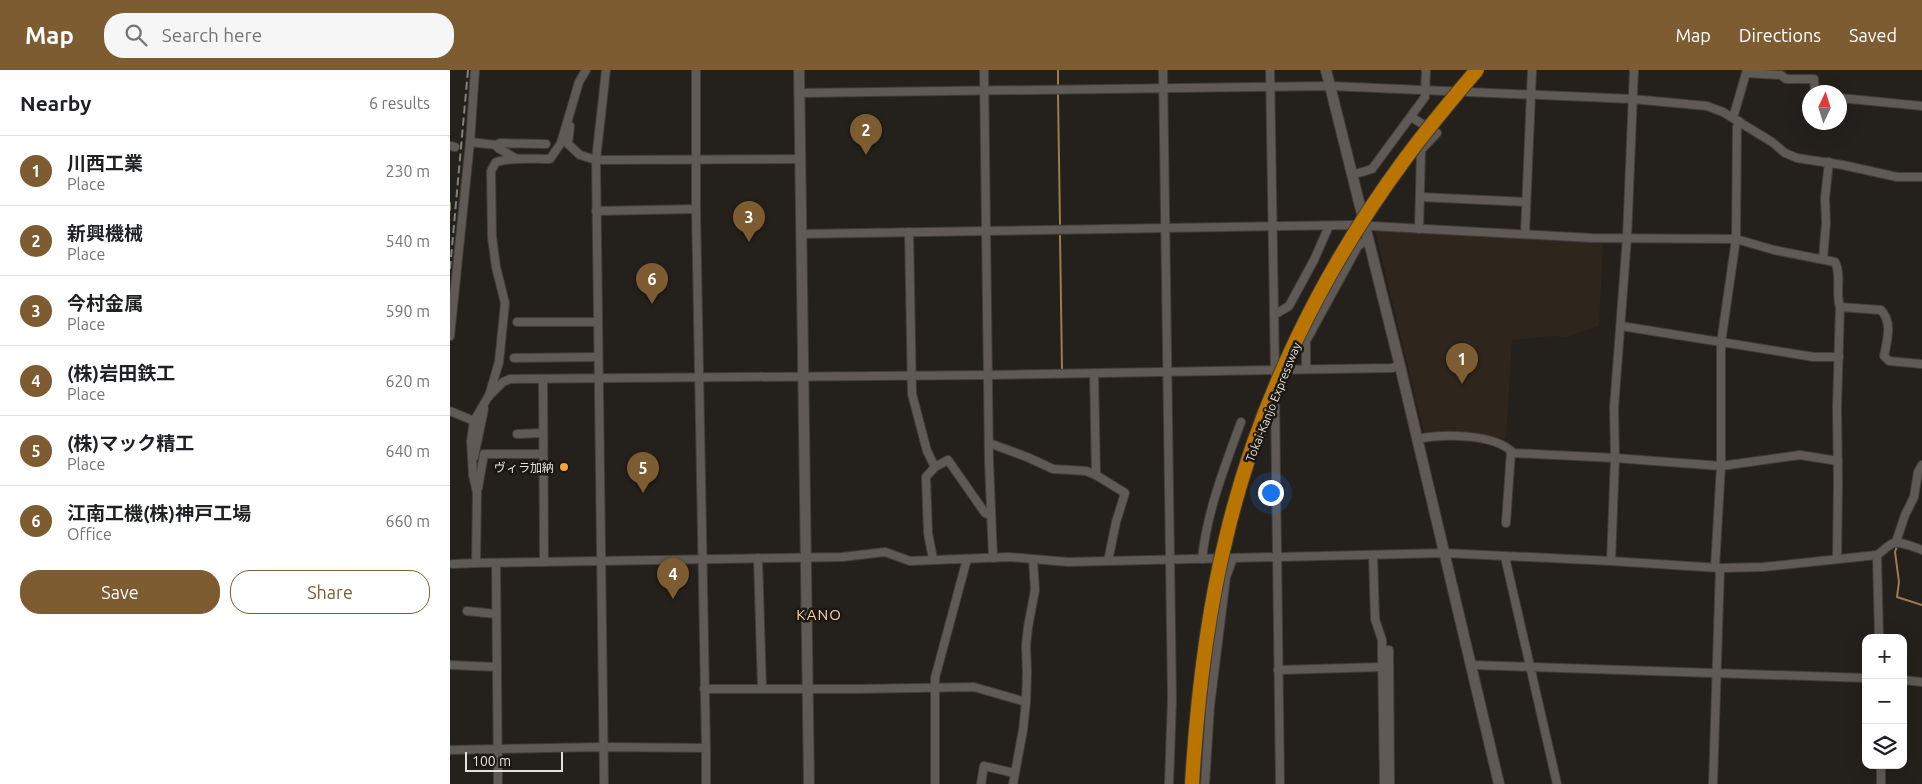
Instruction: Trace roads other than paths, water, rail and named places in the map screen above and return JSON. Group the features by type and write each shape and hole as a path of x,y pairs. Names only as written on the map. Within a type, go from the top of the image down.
{"highway":[{"name":"Tokai-Kanjo Expressway","path":"1192,784 1201,672 1212,600 1228,528 1262,422 1302,330 1339,260 1367,214 1405,159 1477,70"}],"street":[{"path":"450,336 470,142 475,70"},
{"path":"472,463 482,416 499,362 505,303 496,267 492,237 491,171 496,162 509,158 550,159 561,143 579,82 586,70"},
{"path":"604,784 597,357 596,160 606,70"},
{"path":"696,70 696,209 706,784"},
{"path":"799,70 810,784"},
{"path":"984,70 990,515 993,558"},
{"path":"1163,70 1172,699 1169,784"},
{"path":"1270,70 1280,784"},
{"path":"1326,70 1418,439 1499,784"},
{"path":"1352,175 1372,169 1411,117 1425,97 1426,70"},
{"path":"1525,234 1532,70"},
{"path":"1611,560 1615,458 1614,408 1627,238 1634,70"},
{"path":"1713,784 1721,466 1721,343 1736,239 1736,119 1746,73 1752,71 1781,75 1786,78 1814,79 1814,85"},
{"path":"800,93 1330,86 1632,100 1707,106 1736,119 1772,142 1785,153 1797,158 1829,162 1897,177 1922,177"},
{"path":"1847,99 1922,106"},
{"path":"572,109 568,144 580,155 596,160 800,159"},
{"path":"1411,117 1437,133 1421,150 1419,228"},
{"path":"470,142 496,145 500,142 546,144"},
{"path":"496,145 517,159"},
{"path":"1823,259 1826,223 1825,198 1829,162"},
{"path":"1420,196 1526,202"},
{"path":"596,210 696,209"},
{"path":"1274,315 1289,306 1314,260 1329,226"},
{"path":"801,234 1366,226 1592,238 1736,239 1774,250 1835,262 1837,267 1837,295 1840,307 1836,407 1838,460 1837,558"},
{"path":"909,232 912,394 927,451 935,467"},
{"path":"1306,369 1306,341 1358,246 1369,238"},
{"path":"1840,307 1881,310 1886,316 1889,330 1884,356 1889,361 1922,364"},
{"path":"517,322 597,322"},
{"path":"1620,326 1814,358 1839,357"},
{"path":"514,358 597,357"},
{"path":"477,493 472,463 471,441 474,421 488,397 503,382 510,379 988,375 1392,368 1400,366"},
{"path":"1094,373 1096,475"},
{"path":"543,379 544,562"},
{"path":"450,411 474,421"},
{"path":"1202,559 1204,539 1222,475 1242,422"},
{"path":"517,434 543,433"},
{"path":"1418,439 1432,436 1462,437 1506,445 1513,453 1721,466 1800,455 1838,460"},
{"path":"989,442 1053,470 1086,471 1125,493 1116,522 1108,561"},
{"path":"1506,523 1511,451"},
{"path":"476,564 477,493 484,454 543,454"},
{"path":"933,559 928,533 926,477 935,467 948,460 985,513 990,515"},
{"path":"1896,542 1905,515 1914,497 1918,472 1922,465"},
{"path":"453,564 842,557 885,552 910,561 993,558 1068,562 1444,553 1611,560 1718,568 1763,567 1877,555 1896,542 1922,550"},
{"path":"1373,555 1374,619 1382,640 1384,784"},
{"path":"1877,555 1879,634"},
{"path":"1505,557 1558,784"},
{"path":"758,558 762,689"},
{"path":"1206,784 1210,706 1226,577 1233,558"},
{"path":"935,784 934,687 943,642 967,559"},
{"path":"1012,784 1023,730 1026,702 1027,637 1035,590 1033,559"},
{"path":"496,563 498,784"},
{"path":"467,612 496,614"},
{"path":"1382,651 1389,650 1390,784"},
{"path":"450,665 497,667"},
{"path":"1471,665 1862,678"},
{"path":"1278,670 1382,667"},
{"path":"1907,680 1922,682"},
{"path":"704,689 808,690 974,687 1026,702"},
{"path":"450,750 603,747 706,748"},
{"path":"981,784 984,766 1014,773"},
{"path":"1881,769 1881,784"}],"waterway":[{"path":"1058,70 1058,84"},
{"path":"1058,94 1060,224"},
{"path":"450,203 450,210"},
{"path":"1060,236 1062,369"},
{"path":"1897,546 1895,552 1899,582 1897,597 1922,605"}],"railway":[{"path":"450,269 468,70"}],"place":[{"name":"新興機械","path":"866,155"},
{"name":"今村金属","path":"749,242"},
{"name":"江南工機(株)神戸工場","path":"652,304"},
{"name":"川西工業","path":"1462,384"},
{"name":"ヴィラ加納","path":"564,467"},
{"name":"(株)マック精工","path":"643,493"},
{"name":"(株)岩田鉄工","path":"673,599"}],"district":[{"name":"KANO","path":"819,614"}]}
